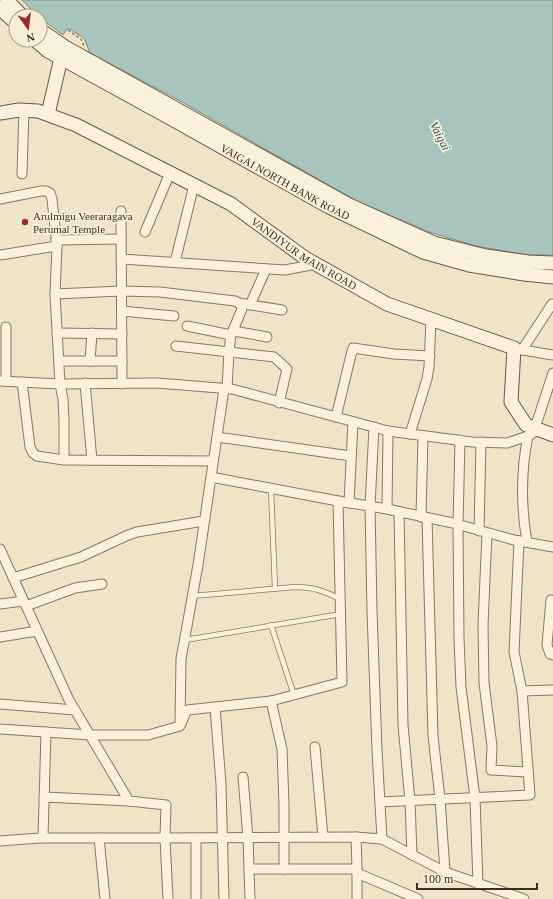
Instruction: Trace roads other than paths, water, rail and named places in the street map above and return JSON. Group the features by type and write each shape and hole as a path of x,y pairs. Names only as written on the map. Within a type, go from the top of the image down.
{"street":[{"path":"7,0 14,8"},
{"path":"0,7 8,16"},
{"name":"VAIGAI NORTH BANK ROAD","path":"48,38 63,53 329,207 424,252 469,265 553,277"},
{"name":"VAIGAI NORTH BANK ROAD","path":"44,48 48,51 63,53 349,205 434,243 486,256 528,262 553,263"},
{"path":"48,114 63,53"},
{"path":"22,174 24,110"},
{"name":"VANDIYUR MAIN ROAD","path":"0,113 24,110 38,111 76,125 231,204 305,258 387,304 518,349"},
{"path":"145,232 170,173"},
{"path":"175,262 194,185"},
{"path":"0,199 42,191 50,193 52,199 57,243 55,294 60,384 63,399 64,460"},
{"path":"121,211 122,384"},
{"path":"0,255 57,243 121,239"},
{"path":"122,259 285,270 316,264"},
{"path":"250,305 266,269"},
{"path":"55,294 122,291 160,292 235,301 239,303 282,310"},
{"path":"180,726 181,659 225,389 229,351 233,333 242,309 242,306 239,303"},
{"path":"552,304 518,349 512,402 526,425 533,431 553,435"},
{"path":"122,311 174,316"},
{"path":"410,434 427,379 430,356 430,319"},
{"path":"187,326 267,337"},
{"path":"6,327 3,381 60,384 157,383 225,389 388,431 481,442 507,443 533,431"},
{"path":"57,333 122,334"},
{"path":"90,361 92,333"},
{"path":"176,346 274,357 287,369 279,403"},
{"path":"336,417 353,348 394,354 430,356"},
{"path":"518,349 553,356"},
{"path":"59,361 122,361"},
{"path":"380,802 530,795 522,691 514,652 523,542 525,450 553,373"},
{"path":"22,382 30,447 33,454 37,456 64,460 213,461"},
{"path":"86,384 92,460"},
{"path":"349,502 353,422"},
{"path":"374,427 370,506 372,611 382,839"},
{"path":"387,509 388,431"},
{"path":"423,436 424,518 433,736 440,799 445,872"},
{"path":"217,437 351,456"},
{"path":"460,440 458,525 459,638 462,687 475,798 478,884"},
{"path":"481,442 484,676 492,746 491,770 528,772"},
{"path":"211,477 387,509 523,542 553,547"},
{"path":"180,726 187,710 271,701 342,682 338,500"},
{"path":"399,512 403,725 410,801 412,855"},
{"path":"13,578 82,557 136,532 204,521"},
{"path":"0,549 69,700 129,801"},
{"path":"0,604 25,604 75,588 102,584"},
{"path":"551,600 547,645 550,654 553,655"},
{"path":"0,637 37,631"},
{"path":"522,691 553,690"},
{"path":"271,701 282,749 284,869"},
{"path":"0,704 75,710"},
{"path":"215,707 221,784 224,899"},
{"path":"0,730 90,735 148,735 180,726"},
{"path":"43,838 46,732"},
{"path":"314,747 323,837"},
{"path":"244,777 250,899"},
{"path":"44,797 129,801 166,805 165,838 168,899"},
{"path":"356,837 357,899"},
{"path":"0,841 43,838 356,837 382,839 445,872 524,899"},
{"path":"99,838 105,899"},
{"path":"196,838 196,899"},
{"path":"249,869 357,871 418,899"}],"lane":[{"path":"271,488 275,589"},
{"path":"192,596 308,587 320,590 340,599"},
{"path":"184,640 341,614"},
{"path":"271,626 294,695"}],"water":[{"name":"Vaigai","path":"22,0 553,0 553,255 527,255 476,246 429,232 357,201 182,102 90,53 84,38 68,28 63,35 48,24 48,8 30,8"}],"place":[{"name":"Arulmigu Veeraragava Perumal Temple","path":"25,222"}]}
